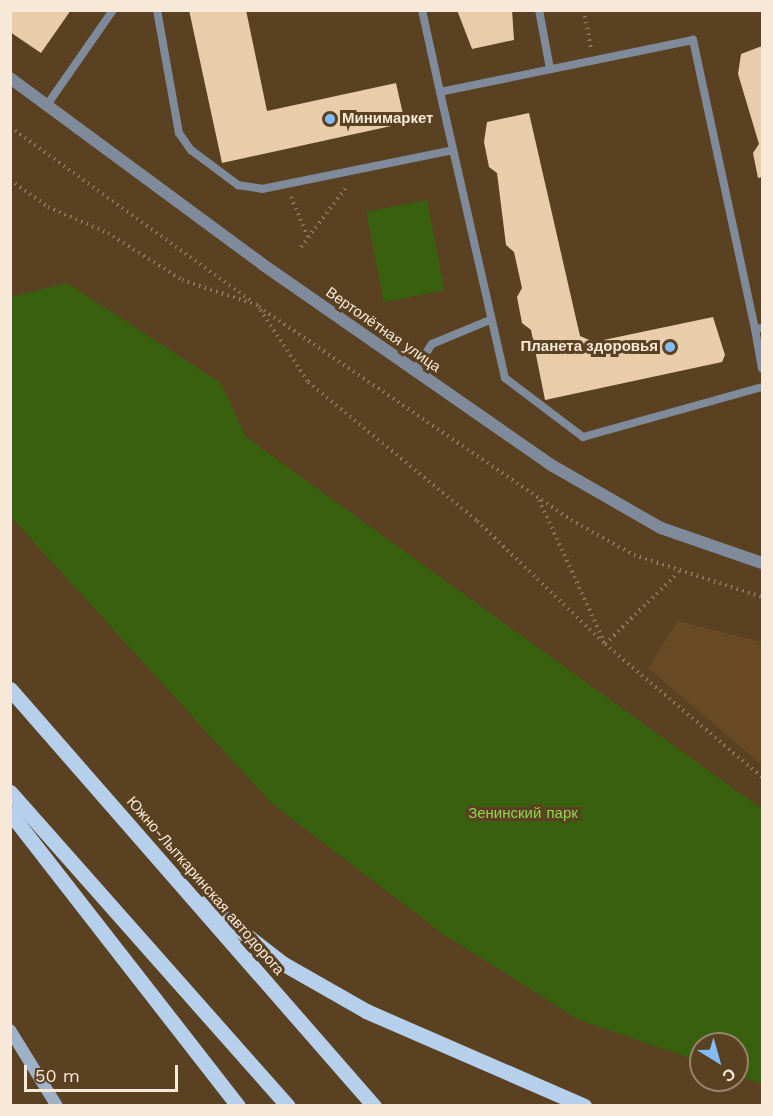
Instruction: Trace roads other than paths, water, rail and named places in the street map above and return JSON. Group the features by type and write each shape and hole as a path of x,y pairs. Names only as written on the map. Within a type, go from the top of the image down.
{"main road":[{"name":"Южно-Лыткаринская автодорога","path":"10,689 374,1106"},
{"path":"10,792 287,1104"},
{"path":"10,813 234,1101"},
{"path":"174,878 282,963 366,1011 584,1106"},
{"path":"10,1030 57,1106"}],"street":[{"name":"Вертолётная улица","path":"10,78 415,369 614,504 710,548 762,563"}],"lane":[{"path":"47,105 113,10"},
{"path":"157,10 179,133 191,150 238,185 262,189 453,150"},
{"path":"422,10 490,320 505,378 583,437 762,387"},
{"path":"539,10 550,69"},
{"path":"440,92 693,40 759,329 762,368"},
{"path":"415,369 432,344 490,320"}],"place":[{"name":"Минимаркет","path":"330,119"},
{"name":"Планета здоровья","path":"670,347"}],"park label":[{"name":"Зенинский парк","path":"523,814"}]}
